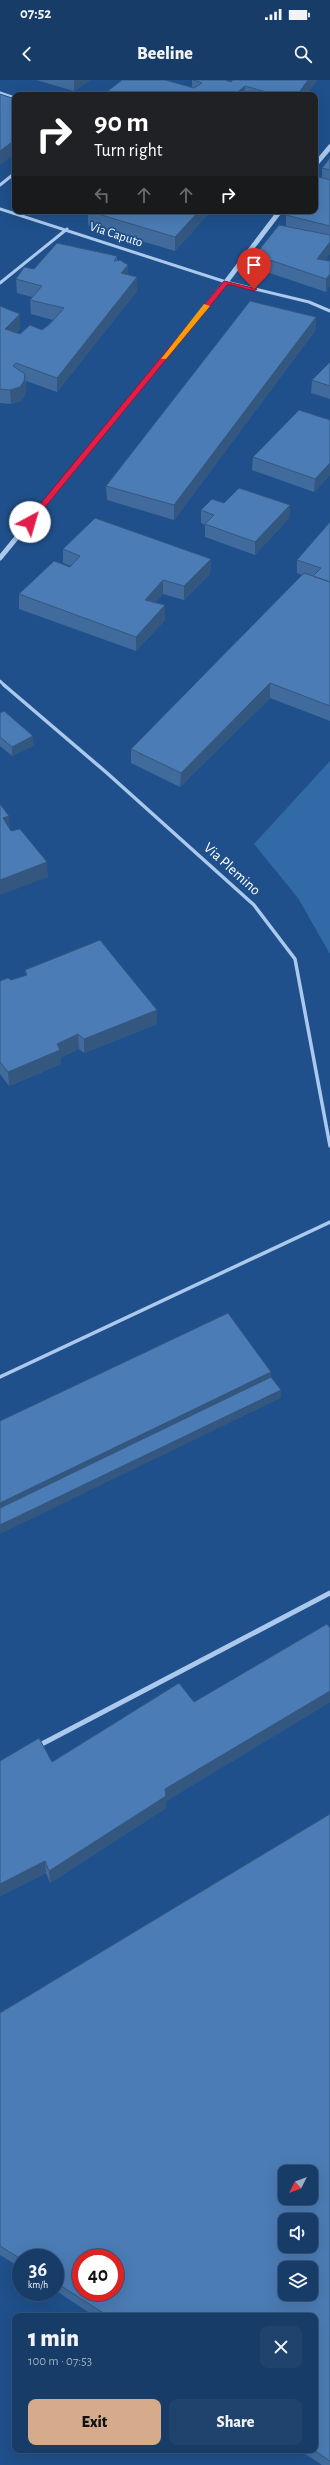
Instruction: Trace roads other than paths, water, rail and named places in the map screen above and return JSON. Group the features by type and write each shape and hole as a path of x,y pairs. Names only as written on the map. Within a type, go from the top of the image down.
{"street":[{"path":"0,93 12,97"},
{"path":"318,161 330,147"},
{"path":"0,185 12,175"},
{"name":"Via Caputo","path":"0,209 12,213"},
{"name":"Via Caputo","path":"16,214 226,282 309,302 330,311"},
{"path":"0,558 226,282 278,214"},
{"path":"0,283 67,230"},
{"name":"Via Plemino","path":"0,681 108,773 254,905 295,959 330,1146"},
{"path":"0,1377 330,1222"},
{"path":"35,1747 330,1592"}]}
